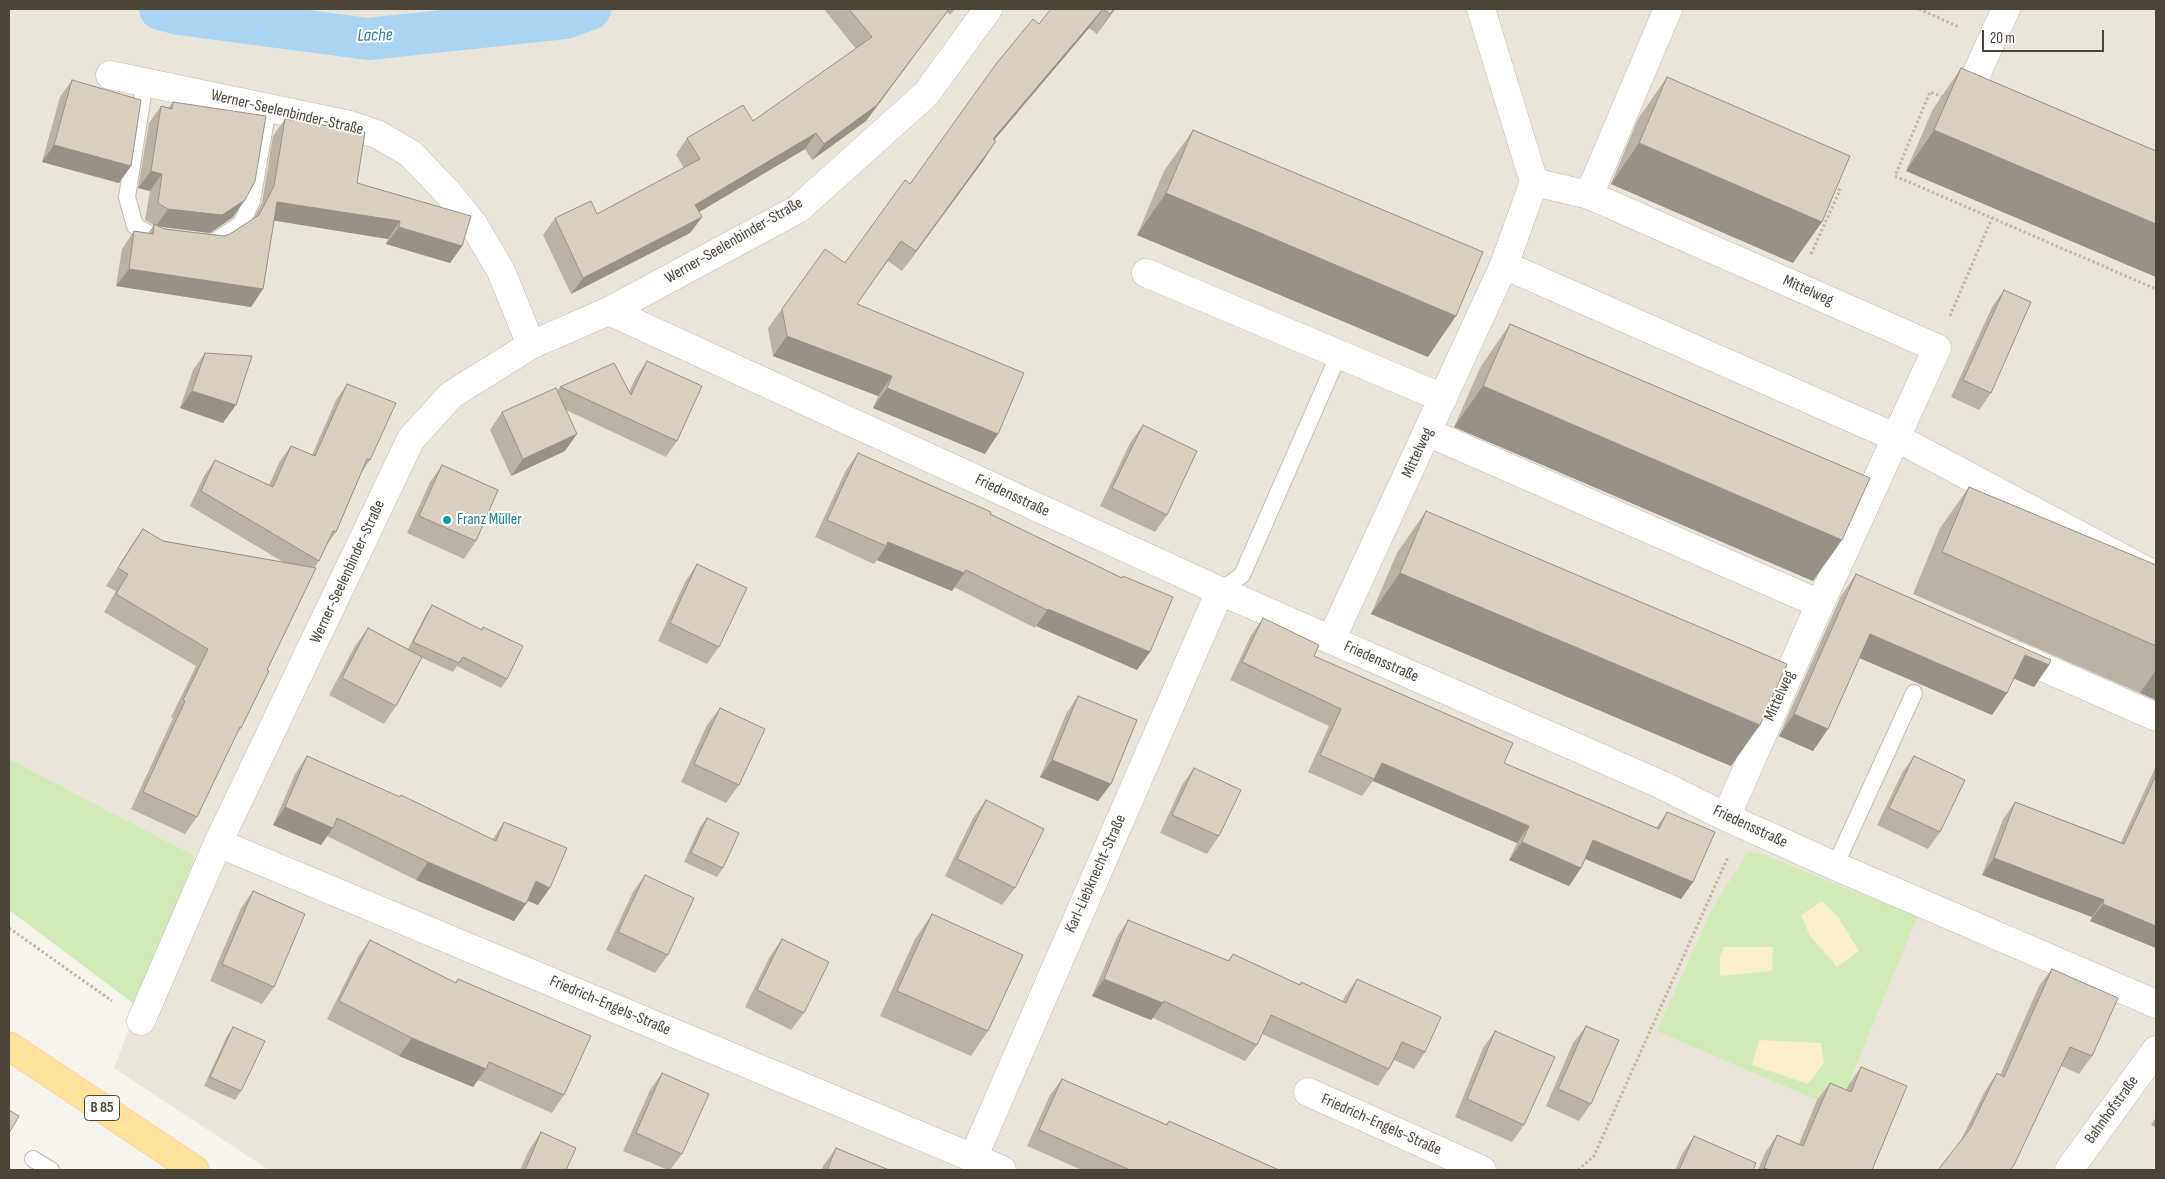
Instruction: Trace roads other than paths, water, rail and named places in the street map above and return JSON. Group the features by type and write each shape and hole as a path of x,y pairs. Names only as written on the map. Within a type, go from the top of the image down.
{"main road":[{"name":"B 85","path":"9,1046 195,1170"}],"street":[{"name":"Werner-Seelenbinder-Straße","path":"141,1021 218,843 411,440 451,395 531,346 609,311 798,209 926,94 988,9"},
{"path":"1481,9 1534,182"},
{"path":"1589,195 1668,9"},
{"path":"2006,9 1975,77 1979,96 1993,109 2012,117"},
{"name":"Werner-Seelenbinder-Straße","path":"110,75 350,125 379,135 411,154 450,195 474,225 501,271 531,346"},
{"name":"Mittelweg","path":"1332,640 1504,266 1534,182 1589,195 1937,348 1897,438 1843,580 1820,604 1734,821"},
{"path":"1504,266 1897,438 2156,576"},
{"path":"1146,272 1443,398"},
{"name":"Friedensstraße","path":"609,311 1220,591 1662,784 1734,821 1835,866 2156,1004"},
{"path":"1427,432 1820,604"},
{"name":"Karl-Liebknecht-Straße","path":"973,1158 1220,591"},
{"path":"1986,642 2156,717"},
{"name":"Friedrich-Engels-Straße","path":"218,843 1002,1170"},
{"name":"Bahnhofstraße","path":"2069,1170 2156,1050"},
{"name":"Friedrich-Engels-Straße","path":"1308,1092 1482,1170"}],"lane":[{"path":"145,82 127,197 135,226 154,236 212,243 241,224 252,200 268,108"},
{"path":"1220,591 1242,575 1339,354"},
{"path":"1835,866 1914,693"},
{"path":"33,1159 51,1170"}],"waterway":[{"name":"Lache","path":"160,9 179,14 368,39 565,18 590,9"}],"place":[{"name":"Franz Müller","path":"447,520"}]}
